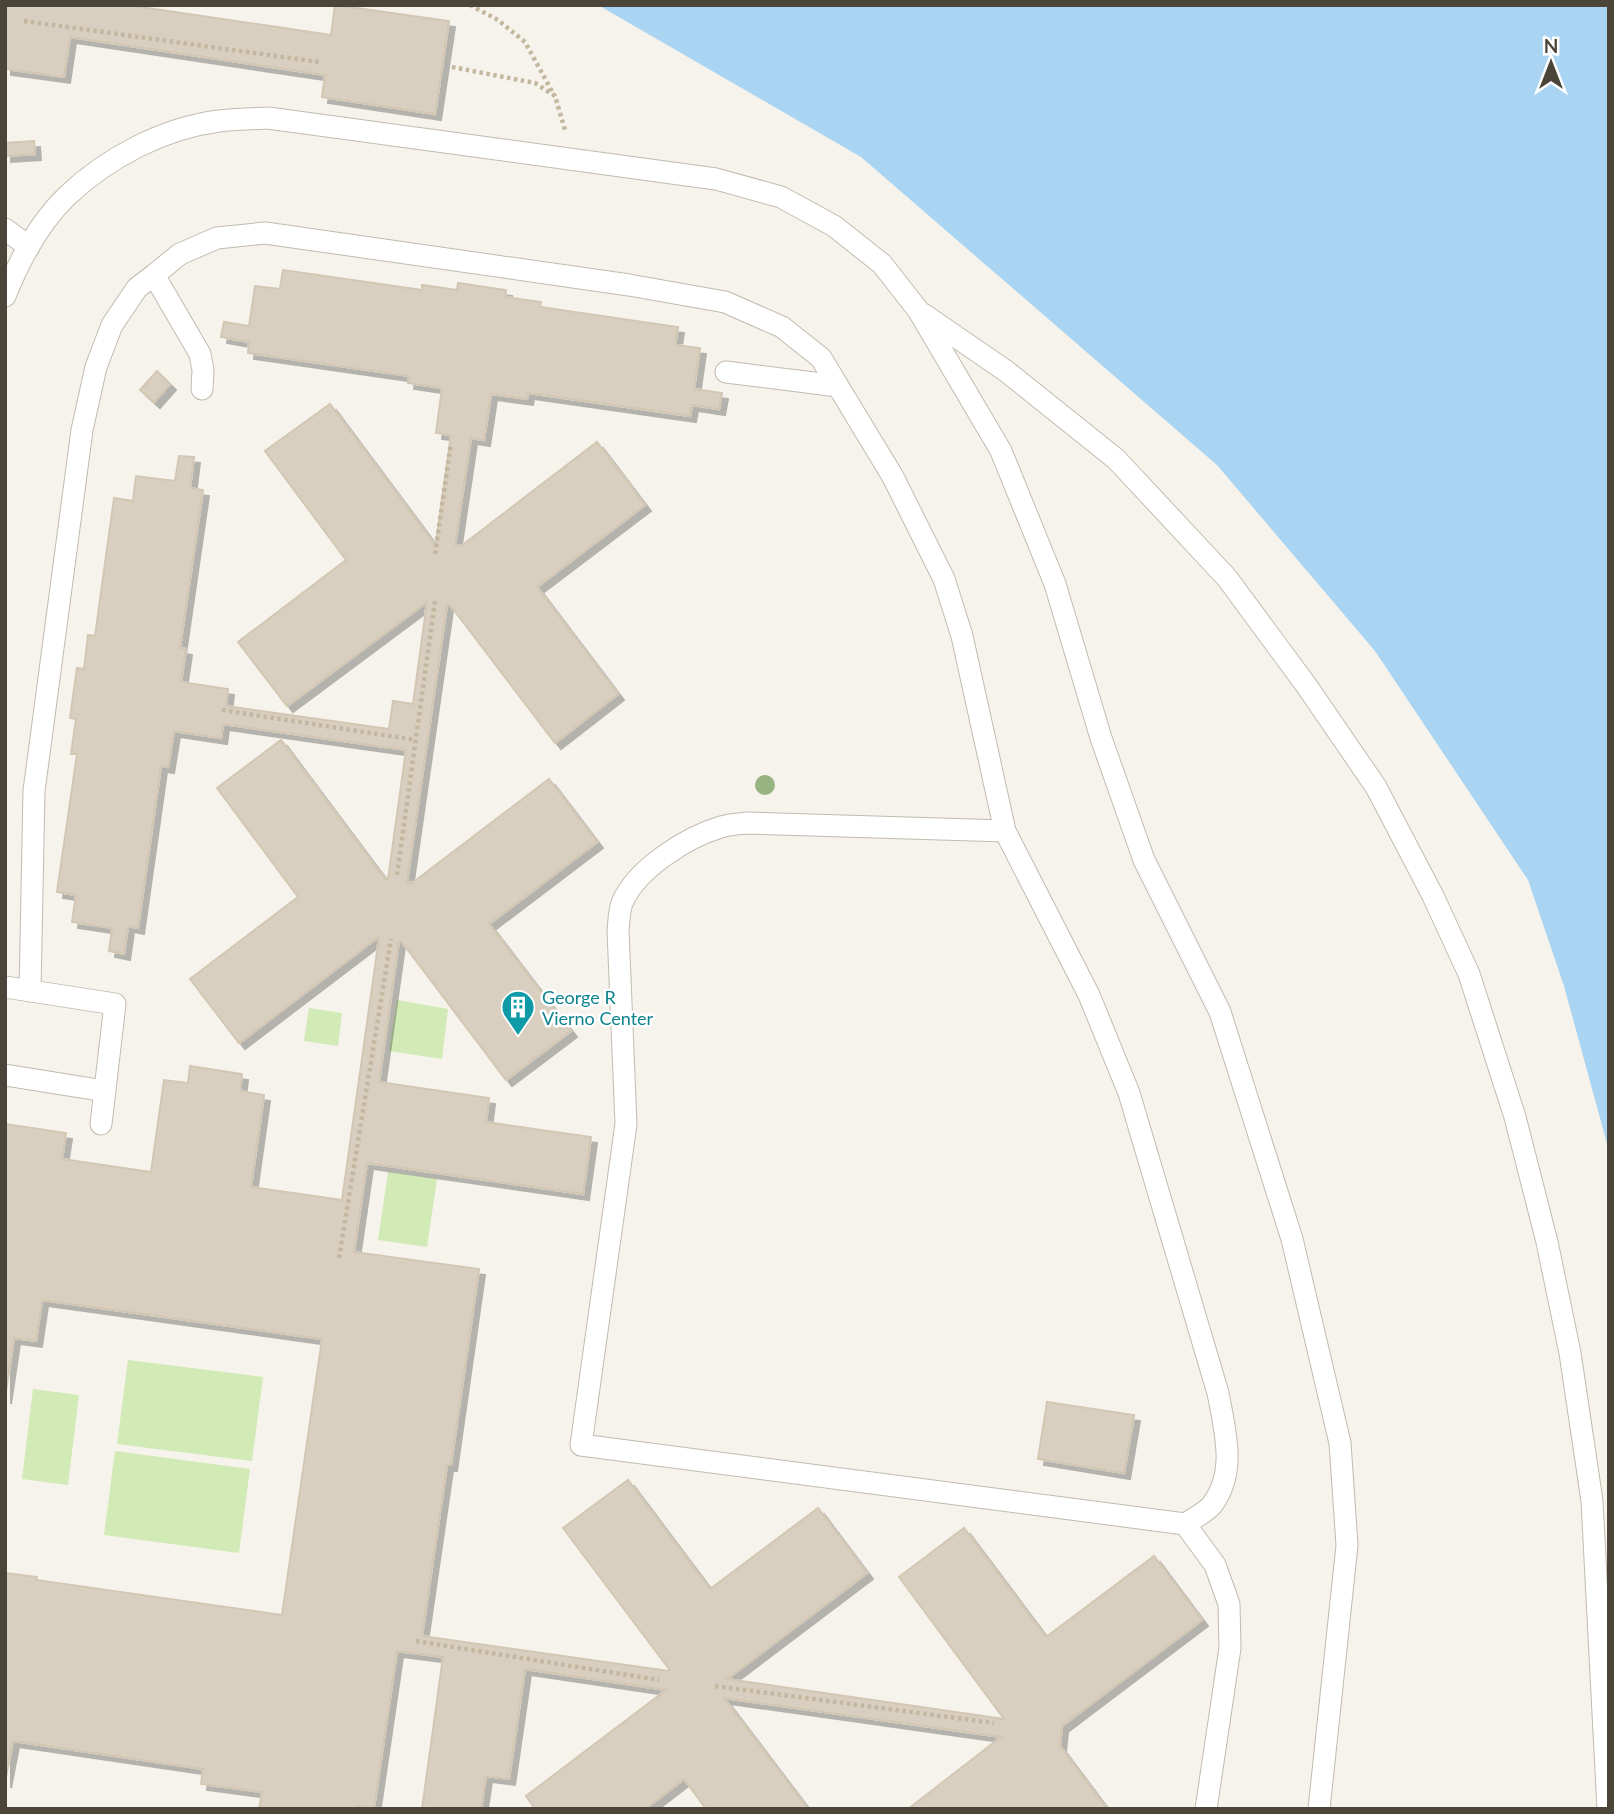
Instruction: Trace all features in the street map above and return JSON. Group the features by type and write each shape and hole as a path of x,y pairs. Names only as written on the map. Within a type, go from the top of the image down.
{"lane":[{"path":"5,296 34,237 66,196 117,158 162,135 218,121 268,118 716,179 781,197 834,226 882,264 918,310 1001,451 1055,584 1101,738 1144,860 1220,1012 1292,1239 1340,1443 1347,1545 1319,1809"},
{"path":"5,229 29,247"},
{"path":"30,991 34,791 82,430 96,367 112,325 137,288 180,254 217,238 265,233 629,285 725,302 782,327 821,358 892,477 944,579 962,636 1005,831 1089,995 1129,1093 1218,1393 1226,1437 1227,1473 1211,1506 1185,1524 581,1445 626,1124 618,930 622,904 639,875 669,853 704,833 723,826 748,822 1005,831"},
{"path":"154,275 200,354 202,389"},
{"path":"918,310 1006,371 1116,459 1227,578 1306,685 1376,787 1433,896 1469,974 1515,1117 1547,1242 1570,1353 1592,1501 1608,1809"},
{"path":"726,372 838,386"},
{"path":"5,987 115,1004 101,1124"},
{"path":"5,1075 105,1091"},
{"path":"1185,1524 1215,1565 1229,1604 1230,1648 1206,1809"}],"path":[{"path":"470,5 498,20 525,42 555,96 575,160"},
{"path":"24,21 319,62"},
{"path":"452,67 535,83 555,96"},
{"path":"435,554 452,443"},
{"path":"397,875 435,601"},
{"path":"222,710 416,740"},
{"path":"339,1258 391,939"},
{"path":"416,1641 659,1680"},
{"path":"715,1686 994,1723"}],"green space":[{"path":"397,1000 448,1009 442,1059 389,1051"},
{"path":"309,1008 342,1013 338,1046 304,1041"},
{"path":"388,1172 437,1179 427,1247 378,1240"},
{"path":"128,1360 263,1377 252,1461 117,1444"},
{"path":"33,1389 79,1395 68,1485 22,1479"},
{"path":"115,1451 250,1469 239,1553 104,1535"}],"water":[{"path":"598,5 1609,5 1609,1151 1564,986 1528,880 1375,651 1217,465 861,157"}],"building":[{"path":"5,5 128,5 331,35 335,5 449,21 435,114 322,97 325,75 70,37 64,77 5,69"},
{"path":"34,141 35,154 5,156 5,143"},
{"name":"George R Vierno Center","path":"283,270 422,290 422,285 457,290 458,283 506,290 505,297 541,302 540,307 678,327 675,345 700,348 694,389 722,393 719,409 692,405 690,416 528,393 527,399 491,394 484,440 471,438 455,545 461,546 597,442 645,505 537,587 618,694 555,743 450,605 447,605 407,882 412,883 549,779 597,842 489,924 571,1031 506,1080 399,941 379,1082 489,1098 486,1122 591,1137 583,1194 367,1163 354,1252 479,1269 451,1465 447,1465 422,1636 669,1671 563,1528 628,1480 710,1589 818,1508 867,1573 727,1679 1004,1719 899,1577 964,1528 1046,1637 1154,1556 1202,1620 1062,1726 1060,1746 1107,1809 908,1809 1001,1737 724,1698 808,1809 706,1809 684,1779 645,1809 535,1809 526,1796 666,1690 525,1669 509,1779 486,1776 481,1809 422,1809 443,1657 397,1651 374,1808 356,1806 356,1809 259,1809 262,1792 201,1784 203,1769 13,1741 5,1782 5,1573 37,1577 36,1580 282,1615 322,1339 42,1300 36,1341 14,1338 5,1398 5,1124 66,1133 62,1159 151,1172 164,1080 188,1083 190,1066 242,1074 240,1091 264,1095 251,1187 342,1200 379,938 239,1043 190,979 298,897 217,788 281,740 385,879 388,879 406,750 223,724 221,738 174,731 168,767 161,766 138,928 128,926 124,954 109,951 112,928 72,922 76,895 57,892 77,754 71,754 76,719 70,718 77,668 84,669 88,635 95,636 114,498 133,501 136,476 175,481 179,456 194,457 190,488 203,490 180,648 186,649 181,682 228,689 226,706 389,729 393,701 413,704 427,602 287,706 238,642 346,560 265,451 330,404 436,543 451,435 436,433 442,388 408,383 409,376 248,353 249,342 221,337 224,322 249,326 255,286 280,289"},
{"path":"157,371 170,384 154,402 140,390"},
{"path":"1047,1402 1134,1415 1124,1473 1038,1459"}],"place":[{"name":"George R Vierno Center","path":"518,1037"}]}
